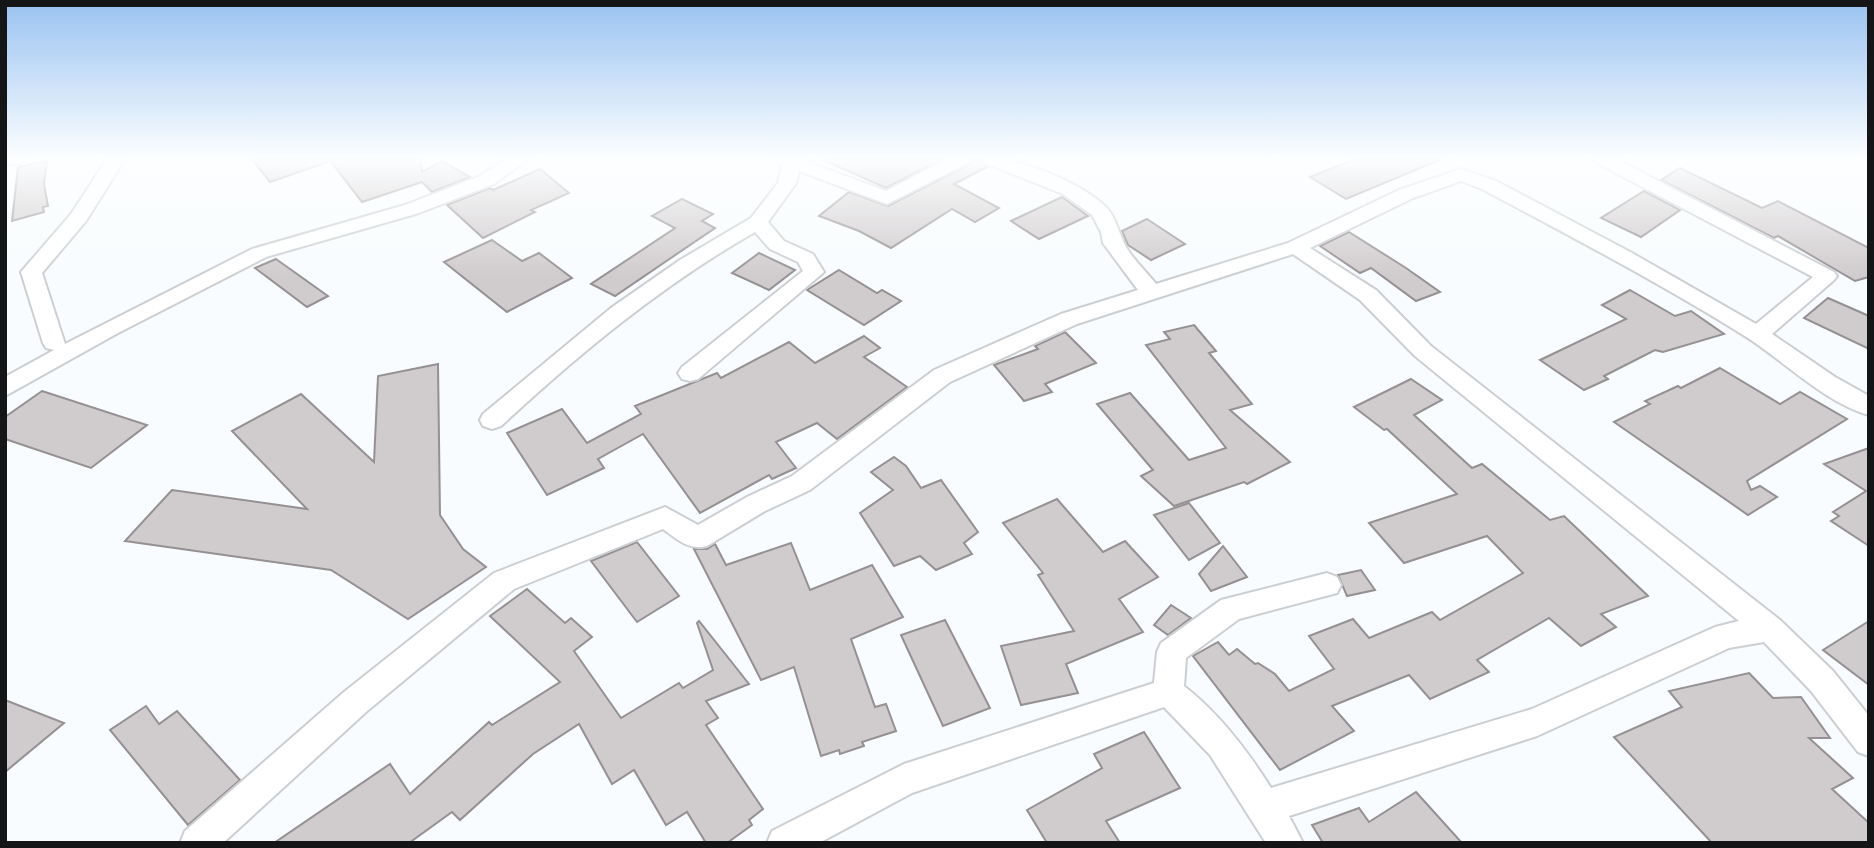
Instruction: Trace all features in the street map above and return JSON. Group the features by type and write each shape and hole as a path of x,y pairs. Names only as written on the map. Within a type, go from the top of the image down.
{"street":[{"path":"54,343 31,272 79,217 91,199"},
{"path":"5,388 110,328 259,253 439,199"},
{"path":"492,420 556,360 705,251 758,222 775,199"},
{"path":"1082,199 1100,212 1111,232 1113,243 1150,291"},
{"path":"197,843 355,702 504,581 665,517 697,538 756,504 801,484 942,376 1069,319 1295,247 1396,199"},
{"path":"1515,199 1625,257 1757,334 1827,383 1869,407"},
{"path":"1679,199 1827,276 1757,334"},
{"path":"690,373 814,272 806,258 777,245 758,222"},
{"path":"1295,247 1368,295 1423,351 1515,428 1770,629 1822,681 1869,741"},
{"path":"1168,692 1172,652 1231,609 1326,585"},
{"path":"1264,807 1537,722 1725,636 1770,629"},
{"path":"1168,692 1191,708 1253,788 1286,843"},
{"path":"784,843 904,780 1168,692"}],"building":[{"path":"14,199 47,199 48,206 43,207 44,212 12,221"},
{"path":"463,199 557,199 483,238 447,205"},
{"path":"682,199 713,214 702,221 715,228 615,296 591,284 675,228 652,216"},
{"path":"841,199 867,199 888,206 902,199 981,199 999,208 975,222 952,209 891,248 859,231 819,216"},
{"path":"1059,199 1064,199 1088,216 1039,239 1011,221"},
{"path":"1632,199 1658,199 1680,210 1641,237 1601,218"},
{"path":"1697,199 1743,199 1762,208 1778,201 1869,248 1869,277 1855,281 1778,236 1774,238"},
{"path":"1147,219 1185,244 1151,260 1128,245 1122,231"},
{"path":"1349,232 1440,292 1416,301 1371,268 1360,273 1320,246"},
{"path":"492,240 522,261 539,253 572,278 507,312 444,262"},
{"path":"759,253 795,270 769,290 732,273"},
{"path":"276,259 328,296 307,307 255,268"},
{"path":"839,270 877,293 882,290 901,301 864,325 807,290"},
{"path":"1630,290 1675,316 1691,311 1724,334 1663,352 1655,350 1604,376 1608,379 1584,390 1540,360 1626,319 1602,305"},
{"path":"1828,298 1869,316 1869,349 1804,318"},
{"path":"1194,325 1216,351 1209,353 1252,404 1230,410 1290,462 1247,484 1244,482 1174,506 1141,476 1153,470 1097,404 1130,393 1189,460 1226,448 1146,345 1170,339 1164,332"},
{"path":"1065,332 1096,363 1045,384 1052,392 1024,401 994,365 1038,349 1035,346"},
{"path":"864,336 880,348 864,357 907,387 837,439 817,423 776,442 796,468 772,479 769,475 700,513 643,434 598,459 604,468 547,495 507,433 562,409 587,443 641,414 635,406 717,373 721,378 789,342 815,363"},
{"path":"438,364 440,515 463,549 486,567 408,619 331,570 125,541 172,490 307,509 232,431 301,394 374,462 378,376"},
{"path":"1720,368 1780,404 1800,392 1847,419 1747,481 1751,490 1760,486 1777,497 1748,515 1614,422 1650,404 1645,401 1678,386 1681,388"},
{"path":"1411,379 1442,400 1414,415 1472,468 1482,464 1550,520 1564,516 1648,596 1601,614 1616,627 1581,646 1549,618 1477,660 1489,672 1430,699 1409,675 1332,706 1354,731 1280,770 1193,656 1218,642 1229,655 1237,649 1255,664 1258,663 1275,674 1289,691 1334,669 1309,636 1353,619 1369,638 1432,612 1440,620 1523,573 1487,536 1404,563 1369,523 1457,494 1387,429 1384,430 1354,407"},
{"path":"42,391 147,425 91,468 5,439 5,417"},
{"path":"1869,448 1869,546 1831,521 1839,516 1833,512 1866,491 1824,464"},
{"path":"894,457 906,466 921,488 941,480 978,532 964,543 972,554 936,570 920,556 894,566 860,513 893,490 871,472"},
{"path":"1057,499 1103,552 1125,541 1158,577 1119,599 1143,632 1066,664 1078,693 1021,705 1001,646 1074,631 1038,575 1043,573 1003,523"},
{"path":"1189,503 1220,543 1189,560 1154,515"},
{"path":"637,542 679,596 637,622 591,561"},
{"path":"791,543 810,590 872,565 903,617 851,639 875,707 886,704 896,731 862,742 864,746 840,754 839,750 821,756 794,667 761,680 694,549 707,549 715,544 726,565"},
{"path":"1223,546 1247,577 1211,591 1199,574"},
{"path":"1361,570 1375,590 1347,596 1338,575"},
{"path":"527,589 565,623 571,618 592,637 574,651 621,718 679,683 683,688 713,670 697,623 699,621 749,684 706,701 718,718 706,725 763,809 749,820 752,825 727,843 706,843 687,812 666,825 634,770 612,784 579,724 533,754 460,820 452,812 409,843 274,843 390,764 410,794 489,722 492,725 560,682 490,616"},
{"path":"1171,605 1191,618 1168,635 1154,625"},
{"path":"945,620 990,708 943,726 901,635"},
{"path":"1869,621 1869,685 1823,650"},
{"path":"1749,673 1773,698 1801,697 1830,738 1809,738 1853,778 1832,789 1869,823 1869,843 1712,843 1614,737 1682,707 1669,691"},
{"path":"5,700 64,723 5,772"},
{"path":"146,706 159,724 177,711 240,780 188,825 110,730"},
{"path":"1144,732 1180,788 1106,821 1120,843 1047,843 1027,810 1102,768 1094,754"},
{"path":"1416,792 1462,843 1323,843 1312,825 1359,808 1369,822"}]}
